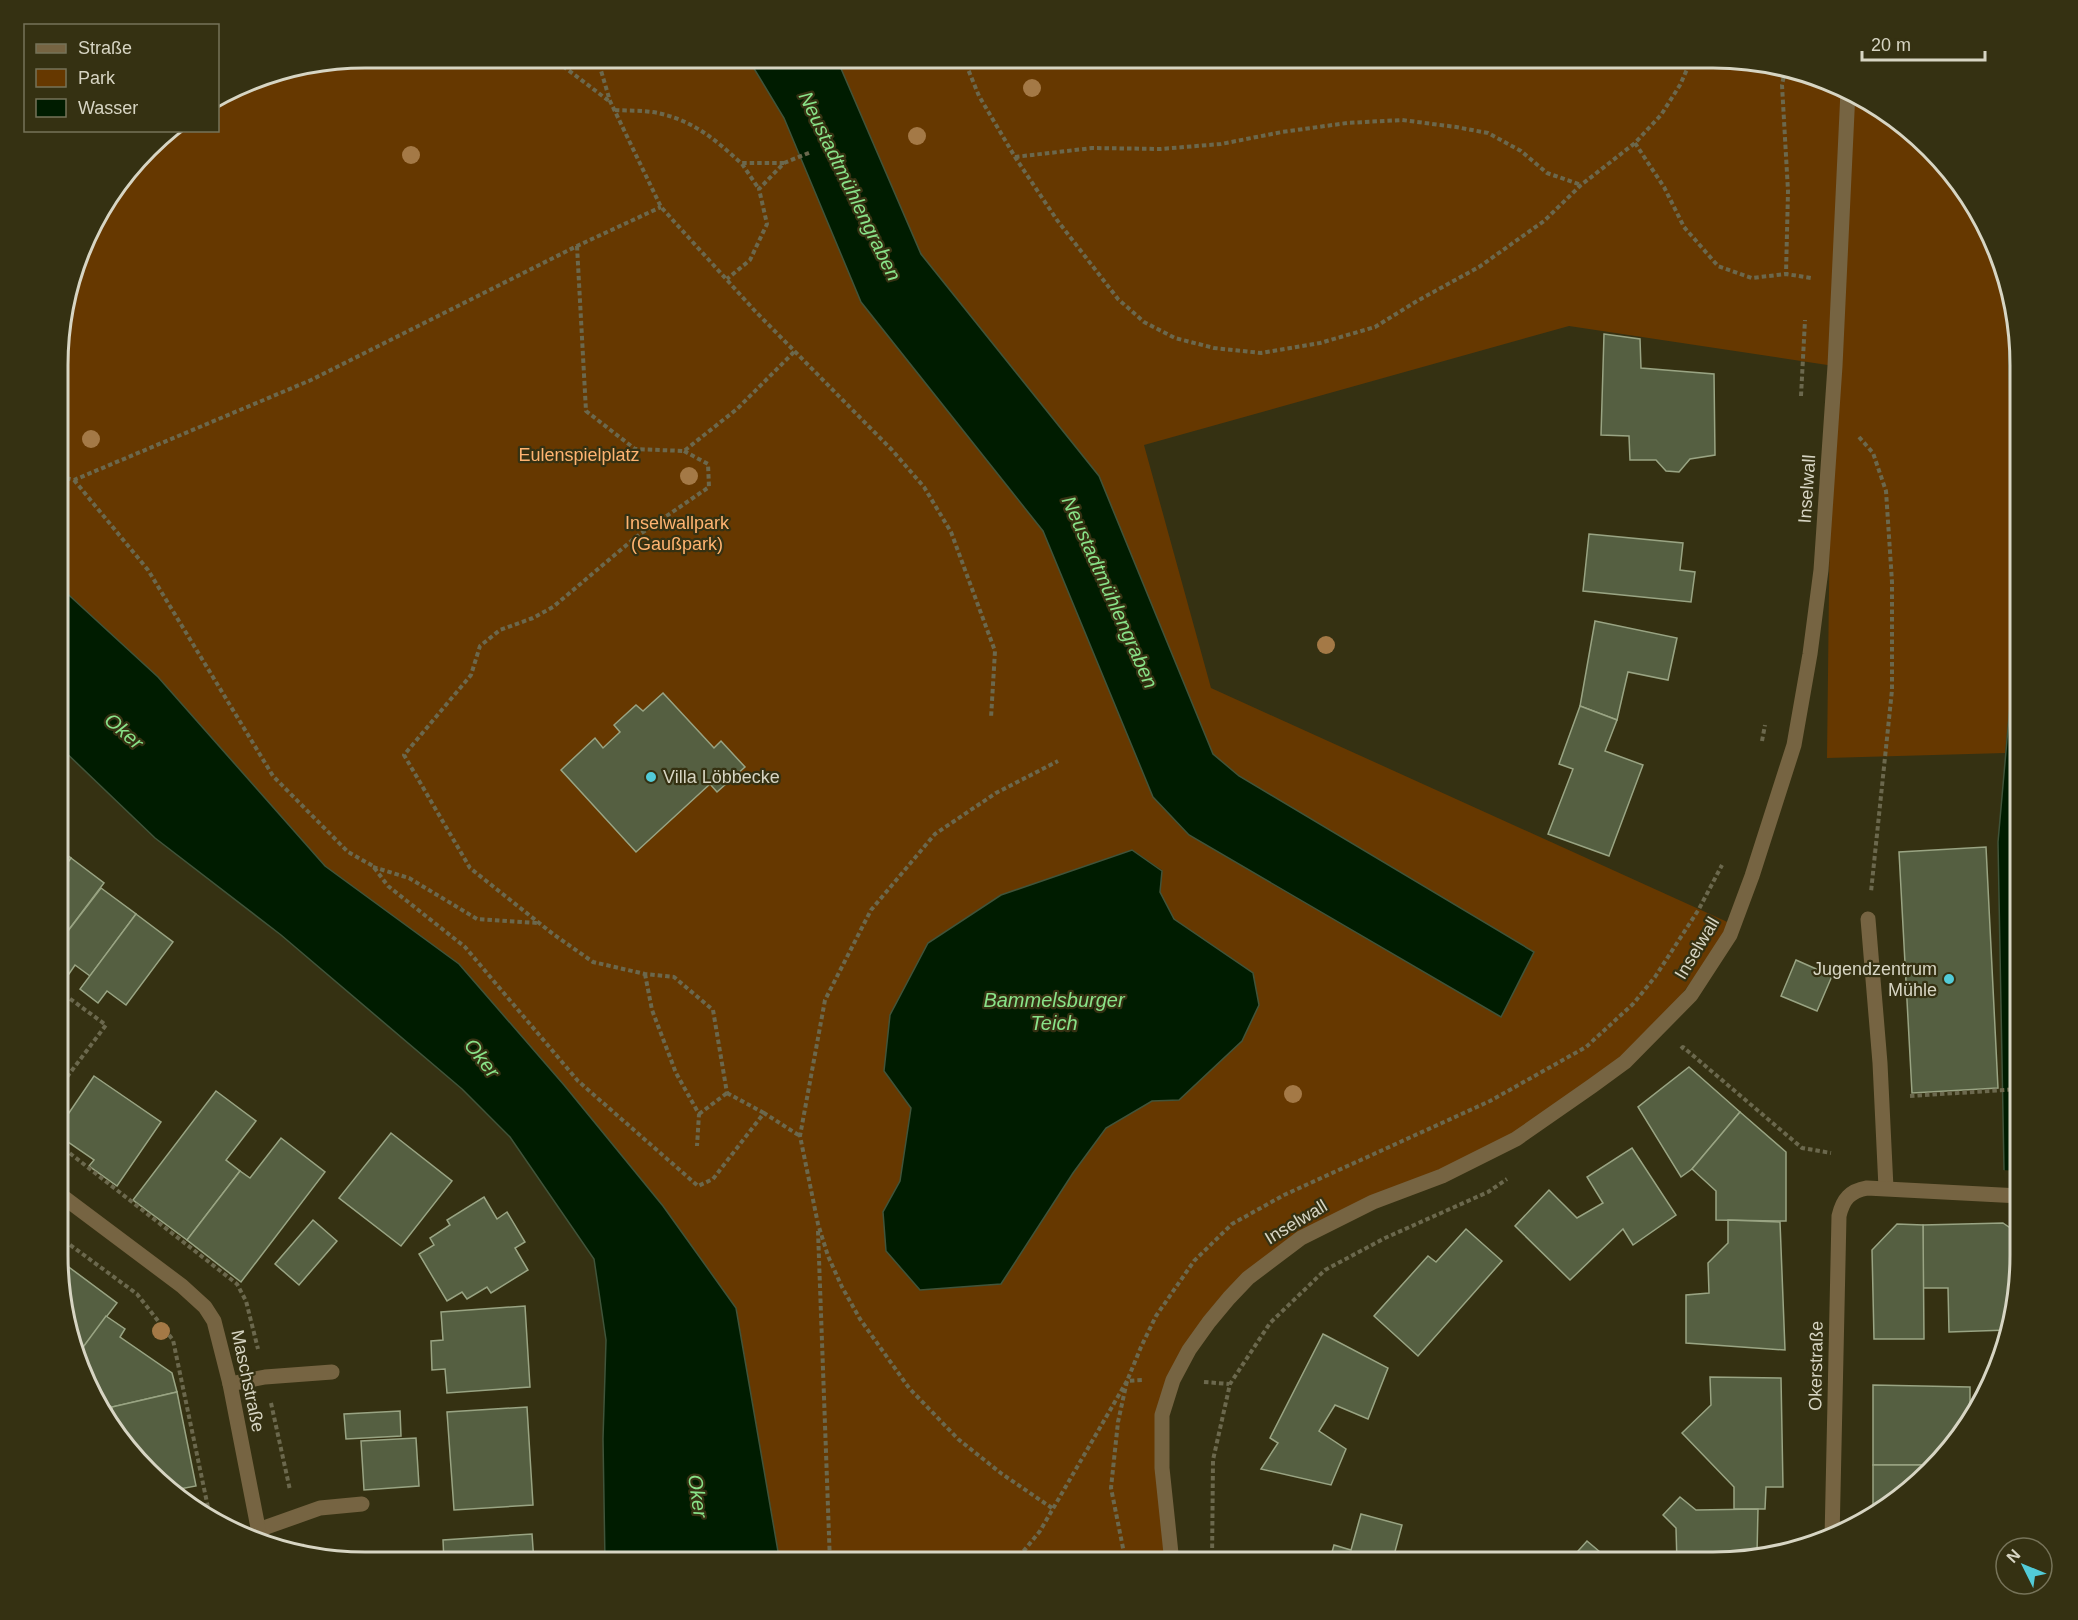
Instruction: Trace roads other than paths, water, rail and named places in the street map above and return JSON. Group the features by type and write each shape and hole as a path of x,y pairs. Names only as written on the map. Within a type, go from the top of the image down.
{"street":[{"name":"Inselwall","path":"1171,1552 1166,1516 1162,1415 1173,1380 1189,1350 1209,1322 1248,1278 1300,1238 1365,1206 1442,1176 1516,1139 1625,1062 1691,995 1734,925 1794,745 1821,570 1848,99"},
{"path":"1868,919 1882,1097 1886,1188 2010,1196"},
{"name":"Okerstraße","path":"1832,1528 1839,1216 1848,1196 1861,1189 1886,1188"},
{"name":"Maschstraße","path":"68,1200 182,1286 205,1307 214,1321 230,1384 259,1533"},
{"path":"230,1384 265,1377 332,1372"},
{"path":"263,1535 320,1508 362,1504"}],"water":[{"name":"Neustadtmühlengraben","path":"754,68 841,68 921,254 1099,476 1213,754 1239,776 1534,952 1501,1017 1189,835 1153,797 1043,531 861,302 784,118"},
{"path":"2009,331 2010,345 2010,420"},
{"name":"Oker","path":"68,594 158,677 325,866 459,964 564,1085 663,1206 736,1308 778,1552 605,1552 603,1439 606,1340 594,1259 510,1137 462,1089 281,935 155,838 68,755"},
{"path":"2010,706 2010,1186 2004,1170 1998,842"},
{"name":"Bammelsburger Teich","path":"1132,850 1162,871 1160,892 1174,919 1253,973 1259,1005 1242,1041 1179,1100 1152,1101 1106,1128 1073,1173 1001,1284 920,1290 886,1251 883,1212 900,1181 911,1108 884,1071 890,1015 928,943 1001,895"}],"place":[{"name":"Villa Löbbecke","path":"651,777"},
{"name":"Jugendzentrum Mühle","path":"1949,979"}],"park label":[{"name":"Eulenspielplatz","path":"579,455"},
{"name":"Inselwallpark (Gaußpark)","path":"677,533"}]}
